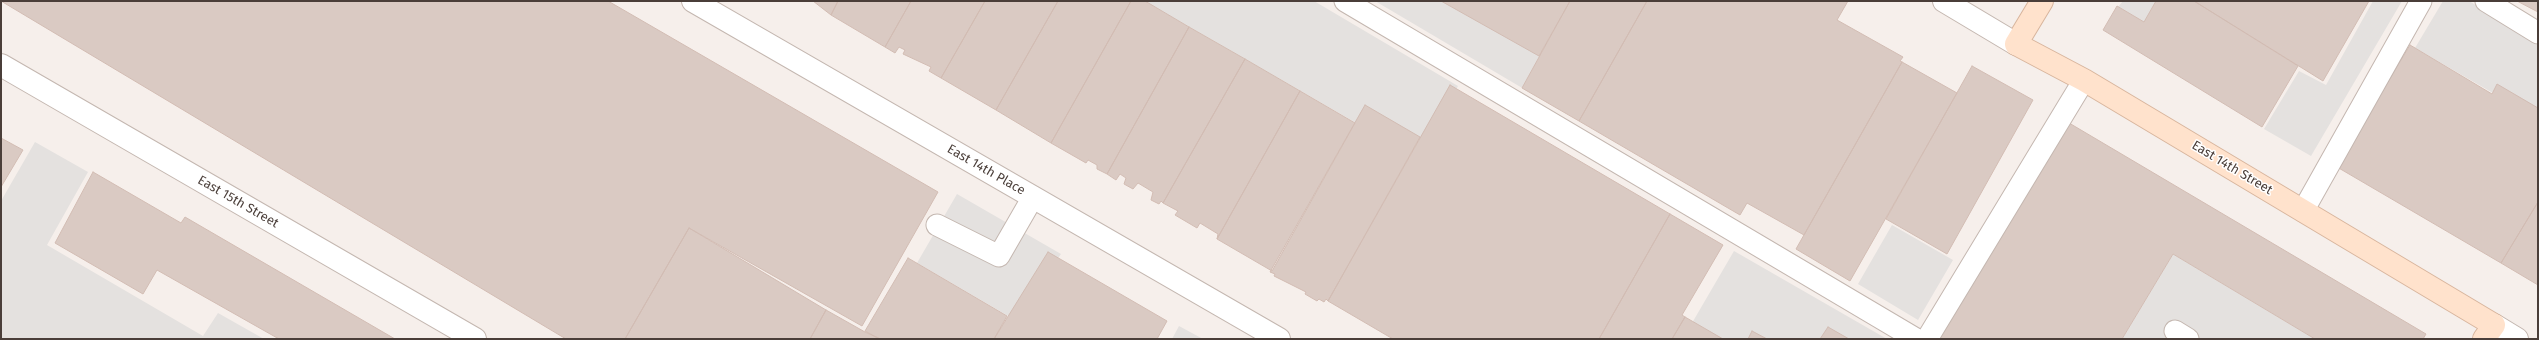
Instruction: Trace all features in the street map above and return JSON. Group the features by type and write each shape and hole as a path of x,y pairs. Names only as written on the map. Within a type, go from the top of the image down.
{"street":[{"name":"East 14th Place","path":"693,1 1279,339"},
{"name":"East 14th Street","path":"1944,1 2016,44 2084,80 2303,211 2489,332 2517,339"},
{"path":"2016,44 2042,1"},
{"name":"East 15th Street","path":"1,65 475,339"}],"lane":[{"path":"1345,1 1916,339"},
{"path":"2303,211 2422,1"},
{"path":"2486,1 2538,33"},
{"path":"1927,339 2084,80"},
{"path":"937,225 999,256 1033,197"}],"shaded area":[{"path":"1144,1 1314,1 1458,86 1426,144 1371,112 1363,127"},
{"path":"1375,1 1445,1 1548,59 1529,92"},
{"path":"2123,1 2166,1 2150,26 2118,7"},
{"path":"2373,1 2402,1 2311,156 2264,129 2299,71 2326,85"},
{"path":"2443,1 2469,1 2538,42 2538,119 2415,48"},
{"path":"35,142 88,172 47,245 203,336 218,313 264,339 1,339 1,201"},
{"path":"957,194 1061,254 1015,320 917,263"},
{"path":"1892,225 1953,260 1918,320 1858,284"},
{"path":"1734,251 1887,339 1721,339 1692,323"},
{"path":"2173,254 2315,339 2122,339"},
{"path":"1179,326 1203,339 1172,339"}],"building":[{"path":"1,1 608,1 938,192 862,326 689,228 625,339 566,339"},
{"path":"813,1 838,1 831,15"},
{"path":"838,1 911,1 885,47 831,15"},
{"path":"911,1 985,1 941,78 929,71 931,67 903,54 905,50 899,47 895,53 885,47"},
{"path":"985,1 1058,1 996,110 941,78"},
{"path":"1058,1 1131,1 1051,143 996,110"},
{"path":"1131,1 1145,1 1189,27 1107,174 1097,169 1097,165 1088,160 1086,163 1051,143"},
{"path":"1441,1 1570,1 1539,56"},
{"path":"1570,1 1647,1 1579,121 1522,88"},
{"path":"1647,1 1848,1 1837,20 1903,57 1900,61 1902,62 1804,235 1747,203 1740,215 1579,121"},
{"path":"2156,1 2194,1 2298,66 2262,127 2103,30 2117,6 2144,22"},
{"path":"2194,1 2369,1 2323,81"},
{"path":"2517,1 2538,1 2538,12"},
{"path":"1189,27 1245,59 1163,203 1161,201 1159,204 1151,200 1153,192 1138,183 1133,189 1124,184 1126,178 1120,174 1116,180 1107,174"},
{"path":"2410,45 2492,94 2497,84 2538,108 2538,202 2501,263 2337,167"},
{"path":"1245,59 1300,91 1217,239 1218,234 1200,223 1197,228 1175,215 1178,211 1163,203"},
{"path":"1902,62 1957,93 1850,281 1796,249"},
{"path":"1972,66 2033,100 1947,254 1886,219"},
{"path":"1450,85 1670,214 1599,339 1393,339 1328,301"},
{"path":"1300,91 1355,123 1272,271 1217,239"},
{"path":"1365,105 1420,137 1328,301 1326,299 1324,302 1319,299 1317,301 1305,294 1306,292 1274,276 1275,274 1270,272"},
{"path":"2064,120 2426,334 2423,339 2315,339 2173,254 2122,339 1934,339"},
{"path":"1,138 23,150 1,187"},
{"path":"93,172 181,223 185,217 395,339 279,339 157,270 143,294 55,243"},
{"path":"2538,202 2538,285 2501,263"},
{"path":"1670,214 1723,245 1682,315 1685,317 1672,339 1599,339"},
{"path":"689,228 826,310 810,339 625,339"},
{"path":"1048,252 1167,321 1157,339 994,339"},
{"path":"908,258 1007,316 994,339 880,339 865,331"},
{"path":"826,310 865,332 880,339 810,339"},
{"path":"1685,317 1723,339 1672,339"},
{"path":"1828,327 1849,339 1820,339"},
{"path":"1752,331 1767,339 1748,339"}]}
